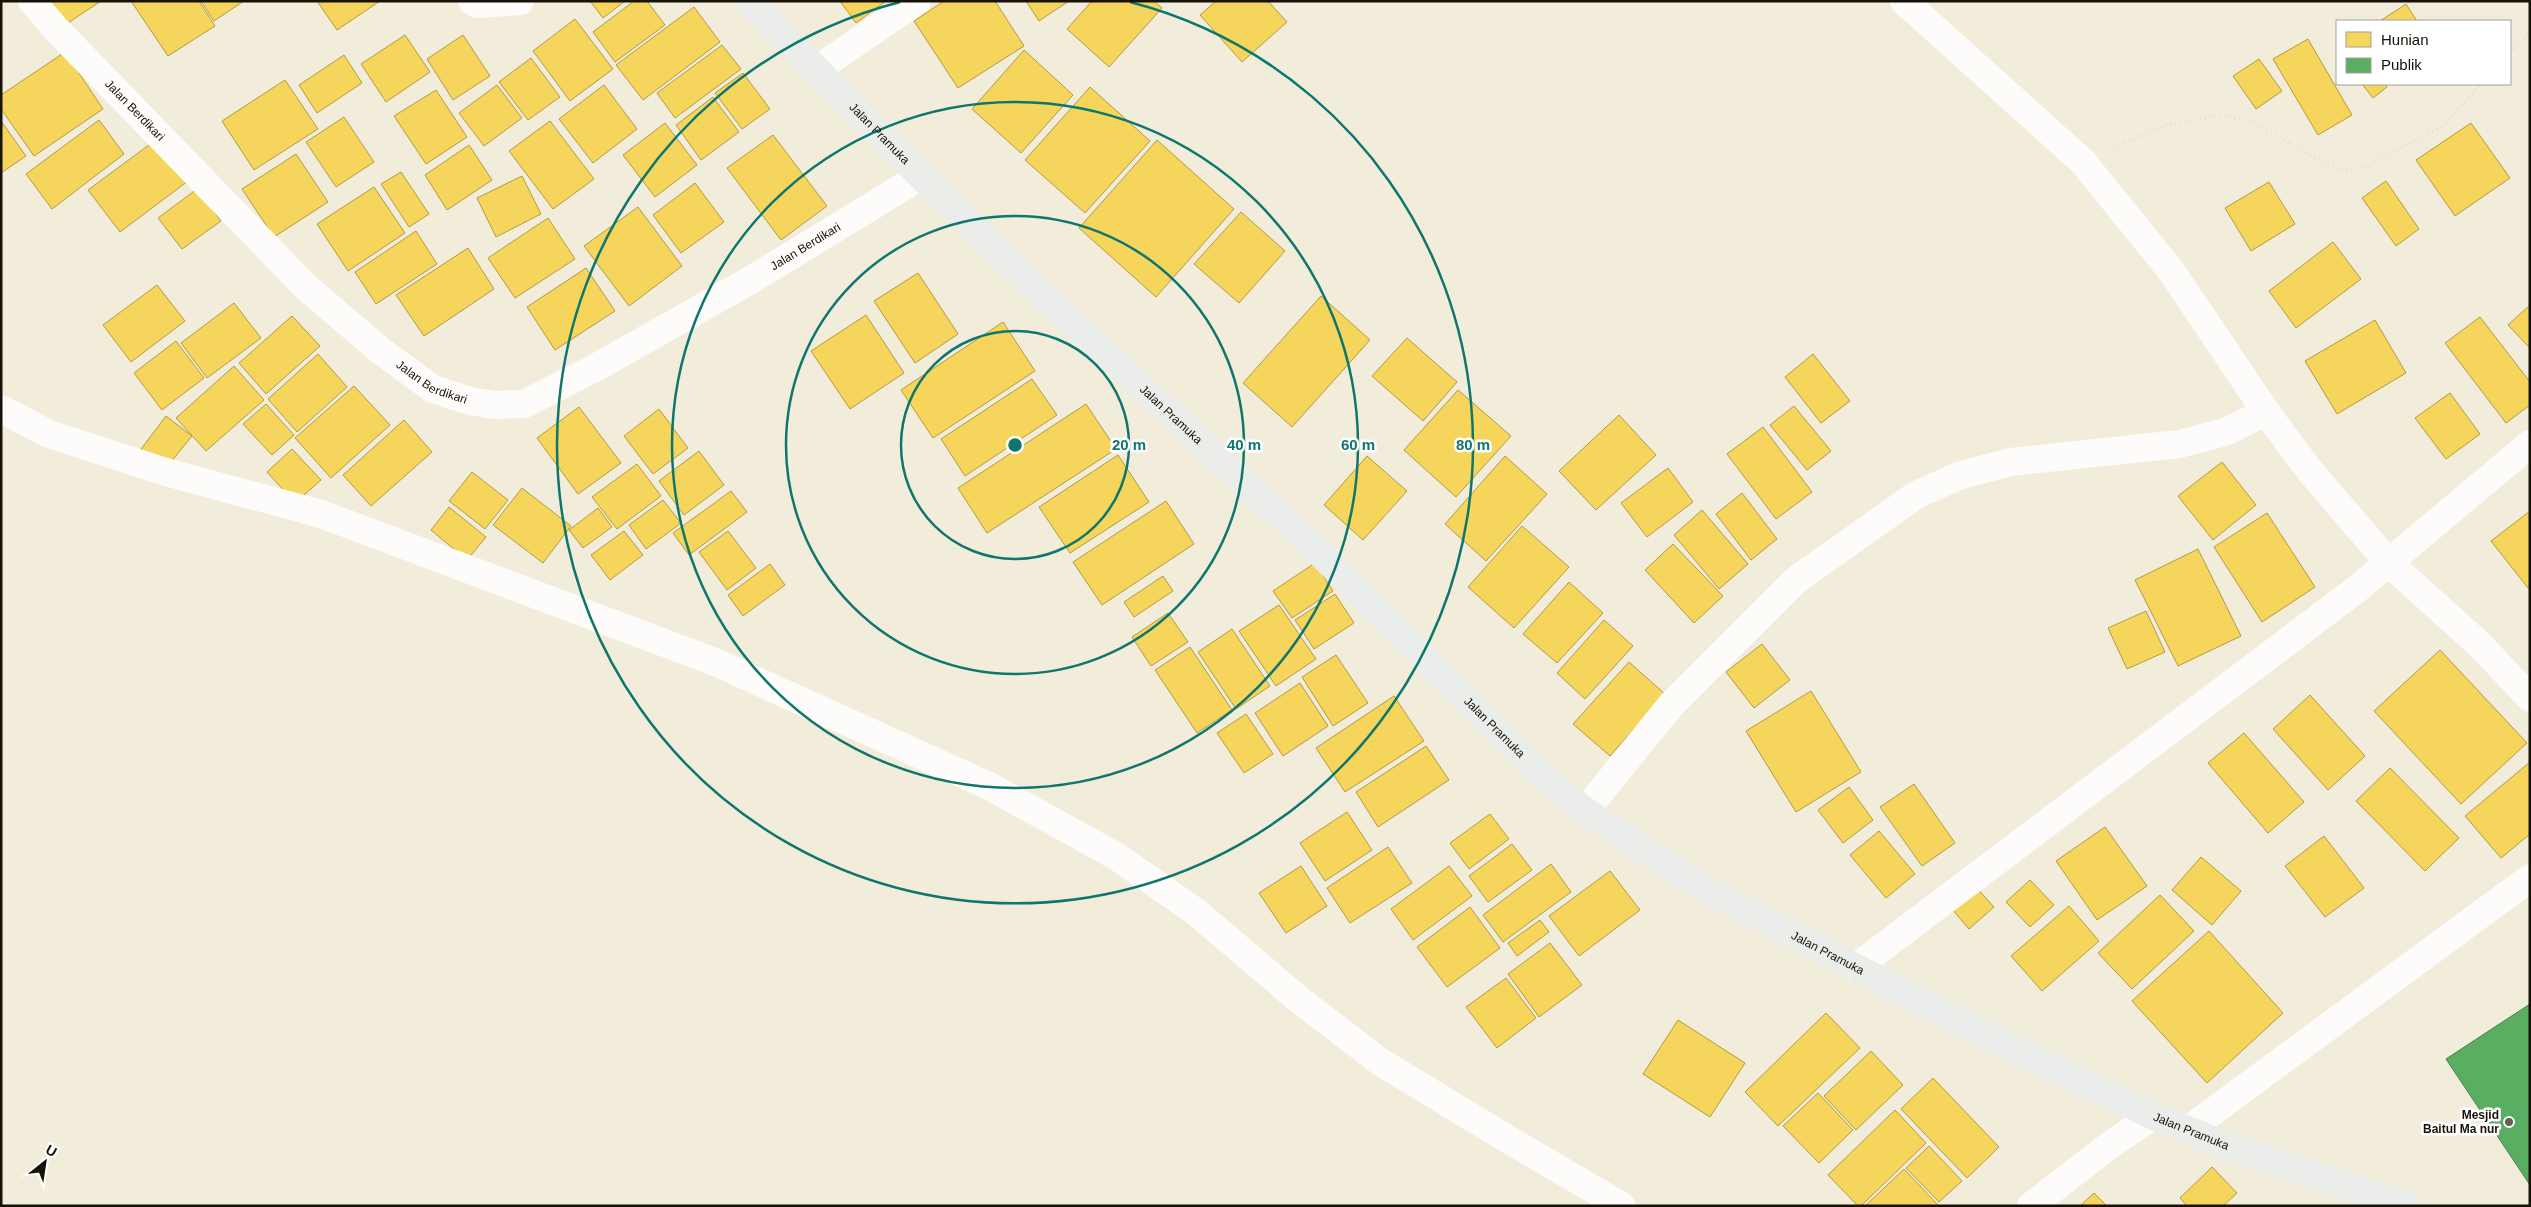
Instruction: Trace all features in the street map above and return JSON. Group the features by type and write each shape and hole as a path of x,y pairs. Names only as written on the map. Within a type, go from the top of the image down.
{"street":[{"name":"Jalan Berdikari","path":"32,1 55,28 307,288 381,351 434,389 470,401 494,405 524,404 596,368 749,280 921,176"},
{"path":"472,1 477,4 520,1"},
{"name":"Jalan Pramuka","path":"749,1 921,176 1052,304 1320,553 1550,783 1584,811 1710,892 1855,968 2153,1116 2240,1151 2410,1206"},
{"path":"816,70 917,1"},
{"path":"1904,1 2083,162 2172,272 2266,412 2310,471 2388,562 2480,645 2530,698"},
{"path":"1,409 49,434 166,472 321,514 715,662 990,786 1116,856 1196,912 1297,998 1379,1061 1622,1206"},
{"path":"1584,811 1671,705 1796,580 1916,495 1961,475 2011,462 2179,444 2225,432 2266,412"},
{"path":"1855,968 2357,588 2530,444"},
{"path":"2189,1129 2530,878"},
{"path":"2031,1206 2110,1145 2153,1116"}],"path":[{"path":"2511,52 2530,31"},
{"path":"2083,162 2168,124 2223,115 2251,121 2323,162 2346,171 2367,166 2443,126 2481,85"}],"building: Hunian":[{"path":"49,1 101,1 65,25"},
{"path":"131,1 199,1 215,26 168,56"},
{"path":"201,1 244,1 214,21"},
{"path":"317,1 380,1 337,30"},
{"path":"590,1 625,1 603,18"},
{"path":"634,1 647,1 665,25 615,62 593,32"},
{"path":"840,1 886,1 856,23"},
{"path":"944,1 995,1 1024,46 958,88 914,21"},
{"path":"1026,1 1069,1 1039,21"},
{"path":"1092,1 1154,1 1162,8 1109,67 1067,29"},
{"path":"1216,1 1268,1 1287,22 1242,62 1200,15"},
{"path":"2406,4 2416,20 2382,20"},
{"path":"694,7 720,42 643,100 616,65"},
{"path":"575,19 613,69 570,101 533,51"},
{"path":"405,35 430,72 386,102 361,64"},
{"path":"463,35 490,76 453,100 427,59"},
{"path":"2308,39 2352,115 2318,135 2273,59"},
{"path":"722,45 741,69 675,118 657,93"},
{"path":"1024,50 1073,95 1021,153 972,109"},
{"path":"65,52 103,109 34,156 1,109 1,95"},
{"path":"344,55 362,83 317,113 299,85"},
{"path":"531,58 560,97 528,120 499,82"},
{"path":"2259,59 2282,91 2256,109 2233,76"},
{"path":"743,73 770,109 742,129 715,93"},
{"path":"285,80 318,129 254,170 222,121"},
{"path":"497,85 522,118 484,146 459,113"},
{"path":"604,85 637,129 593,163 559,119"},
{"path":"2363,85 2386,85 2387,87 2373,98"},
{"path":"1090,87 1150,141 1085,213 1025,160"},
{"path":"436,90 467,137 426,164 394,116"},
{"path":"713,97 739,132 701,160 676,125"},
{"path":"344,117 374,162 336,187 306,142"},
{"path":"99,120 124,154 52,209 26,174"},
{"path":"1,121 26,156 1,173"},
{"path":"550,121 594,179 553,209 509,151"},
{"path":"665,123 697,165 655,197 623,155"},
{"path":"2471,123 2510,178 2455,216 2416,160"},
{"path":"773,135 827,206 781,240 727,168"},
{"path":"157,139 188,181 120,232 88,190"},
{"path":"1157,140 1234,209 1156,297 1079,228"},
{"path":"469,145 492,180 447,210 425,175"},
{"path":"296,154 328,202 274,237 242,189"},
{"path":"401,172 429,214 409,227 381,184"},
{"path":"522,176 541,214 496,237 477,198"},
{"path":"2386,181 2419,229 2396,246 2362,198"},
{"path":"2269,182 2295,224 2251,251 2225,208"},
{"path":"695,183 724,222 681,253 653,215"},
{"path":"374,187 405,233 348,271 317,224"},
{"path":"197,189 221,221 182,249 158,218"},
{"path":"638,207 682,266 629,306 584,246"},
{"path":"1241,212 1285,251 1239,303 1194,264"},
{"path":"548,218 575,259 515,298 488,258"},
{"path":"416,231 437,264 376,304 355,272"},
{"path":"2333,242 2361,279 2296,328 2269,291"},
{"path":"468,248 494,289 424,336 396,295"},
{"path":"586,268 615,311 555,350 527,307"},
{"path":"918,273 958,334 915,363 874,301"},
{"path":"157,285 185,321 131,362 103,325"},
{"path":"1321,296 1370,340 1292,427 1243,383"},
{"path":"234,303 261,338 207,378 181,343"},
{"path":"2530,305 2530,348 2508,325"},
{"path":"866,315 904,373 850,409 811,351"},
{"path":"292,316 320,346 266,394 239,363"},
{"path":"2480,317 2530,382 2530,405 2506,423 2445,343"},
{"path":"2375,320 2406,373 2337,414 2305,361"},
{"path":"1003,322 1035,371 933,438 901,390"},
{"path":"1407,338 1457,382 1423,421 1372,376"},
{"path":"176,341 204,378 162,410 134,373"},
{"path":"318,354 347,387 297,432 268,399"},
{"path":"1813,354 1850,401 1821,423 1785,377"},
{"path":"234,366 264,400 206,451 176,418"},
{"path":"1032,379 1057,415 965,476 941,439"},
{"path":"354,386 390,425 331,478 295,438"},
{"path":"1458,390 1511,436 1456,497 1404,450"},
{"path":"2450,393 2480,434 2446,459 2415,418"},
{"path":"266,404 294,435 272,455 243,424"},
{"path":"1086,404 1116,449 987,533 958,488"},
{"path":"1794,406 1831,451 1807,470 1770,425"},
{"path":"579,407 621,463 578,494 537,438"},
{"path":"659,409 688,448 653,474 624,436"},
{"path":"1619,415 1656,455 1596,510 1559,471"},
{"path":"166,416 192,436 166,468 141,449"},
{"path":"404,420 432,452 371,506 343,475"},
{"path":"1763,427 1812,492 1776,519 1727,454"},
{"path":"292,449 321,480 295,503 267,472"},
{"path":"699,451 724,485 684,515 659,481"},
{"path":"1118,455 1149,502 1070,553 1039,507"},
{"path":"1367,456 1407,491 1363,540 1324,505"},
{"path":"1505,456 1547,494 1486,561 1445,524"},
{"path":"2222,462 2256,505 2213,540 2178,496"},
{"path":"637,464 661,496 617,529 592,497"},
{"path":"1668,468 1693,502 1647,537 1621,503"},
{"path":"472,472 508,500 485,529 449,501"},
{"path":"522,488 571,526 543,563 493,525"},
{"path":"731,491 747,512 689,555 673,533"},
{"path":"1742,493 1777,539 1751,560 1716,514"},
{"path":"663,500 681,523 646,549 629,525"},
{"path":"1166,501 1194,544 1102,605 1073,562"},
{"path":"449,507 486,537 467,560 431,530"},
{"path":"598,508 612,527 583,548 569,530"},
{"path":"1702,510 1748,564 1719,589 1674,535"},
{"path":"2530,511 2530,587 2528,588 2491,541"},
{"path":"2267,513 2315,587 2262,622 2214,547"},
{"path":"1522,526 1569,567 1514,628 1468,587"},
{"path":"624,531 643,555 610,580 591,555"},
{"path":"728,531 756,568 727,590 699,552"},
{"path":"1673,544 1723,596 1694,623 1645,570"},
{"path":"2198,549 2241,636 2178,666 2135,580"},
{"path":"1315,563 1333,591 1292,618 1273,591"},
{"path":"770,564 785,585 743,616 728,595"},
{"path":"1163,576 1173,591 1134,617 1124,602"},
{"path":"1569,582 1603,613 1557,663 1523,634"},
{"path":"1335,594 1354,623 1314,649 1295,620"},
{"path":"1279,605 1316,659 1276,686 1239,631"},
{"path":"2146,611 2165,652 2127,669 2108,628"},
{"path":"1168,613 1188,642 1151,666 1132,637"},
{"path":"1604,620 1633,646 1585,699 1557,673"},
{"path":"1232,629 1270,686 1236,709 1198,652"},
{"path":"1762,644 1790,680 1754,708 1726,672"},
{"path":"1190,647 1232,710 1197,733 1155,670"},
{"path":"2440,650 2527,743 2461,804 2374,711"},
{"path":"1336,655 1368,703 1333,726 1302,677"},
{"path":"1629,662 1665,694 1610,756 1573,724"},
{"path":"1300,683 1328,726 1283,756 1255,713"},
{"path":"1811,691 1861,772 1796,812 1746,731"},
{"path":"2310,695 2365,756 2328,790 2273,729"},
{"path":"1394,696 1424,741 1345,792 1316,748"},
{"path":"1246,714 1273,754 1244,773 1217,733"},
{"path":"2244,733 2304,802 2268,833 2208,763"},
{"path":"1426,746 1449,780 1378,827 1356,792"},
{"path":"2530,762 2530,834 2501,858 2465,816"},
{"path":"2390,768 2459,838 2425,871 2356,801"},
{"path":"1914,784 1955,843 1922,866 1880,807"},
{"path":"1849,787 1873,820 1843,843 1818,810"},
{"path":"1347,812 1372,850 1325,881 1300,843"},
{"path":"1490,814 1509,839 1469,869 1450,843"},
{"path":"2105,827 2147,886 2097,920 2056,861"},
{"path":"1879,831 1915,874 1886,898 1850,855"},
{"path":"2324,836 2364,888 2325,917 2285,866"},
{"path":"1512,844 1532,870 1488,902 1469,876"},
{"path":"1388,847 1412,883 1350,923 1327,888"},
{"path":"2201,857 2241,891 2212,925 2172,890"},
{"path":"1551,864 1571,892 1503,942 1483,915"},
{"path":"1301,866 1327,906 1286,933 1259,893"},
{"path":"1449,866 1472,896 1413,940 1391,909"},
{"path":"1610,871 1640,910 1579,956 1549,916"},
{"path":"2030,880 2054,905 2030,927 2006,902"},
{"path":"1975,886 1994,907 1969,929 1951,908"},
{"path":"2160,895 2194,931 2132,989 2098,953"},
{"path":"2069,906 2099,941 2042,991 2011,956"},
{"path":"1470,907 1500,948 1447,987 1417,947"},
{"path":"1540,920 1549,932 1517,956 1508,943"},
{"path":"2209,931 2283,1013 2207,1083 2132,1001"},
{"path":"1550,943 1582,985 1539,1017 1508,974"},
{"path":"1506,978 1536,1018 1497,1048 1466,1007"},
{"path":"1826,1013 1860,1048 1778,1126 1745,1092"},
{"path":"1678,1020 1745,1063 1710,1117 1643,1074"},
{"path":"1871,1051 1903,1085 1856,1130 1824,1096"},
{"path":"1933,1078 1999,1147 1967,1178 1901,1109"},
{"path":"1818,1093 1853,1130 1819,1163 1783,1126"},
{"path":"1895,1110 1926,1143 1861,1206 1858,1206 1828,1175"},
{"path":"1929,1146 1962,1181 1939,1202 1906,1168"},
{"path":"2212,1167 2237,1193 2223,1206 2187,1206 2180,1198"},
{"path":"1904,1169 1939,1206 1865,1206"},
{"path":"2094,1193 2107,1206 2080,1206"}],"building: Publik":[{"name":"Mesjid Baitul Ma nur","path":"2530,1004 2530,1185 2446,1059"}],"place":[{"name":"Mesjid Baitul Ma nur","path":"2509,1122"}]}
